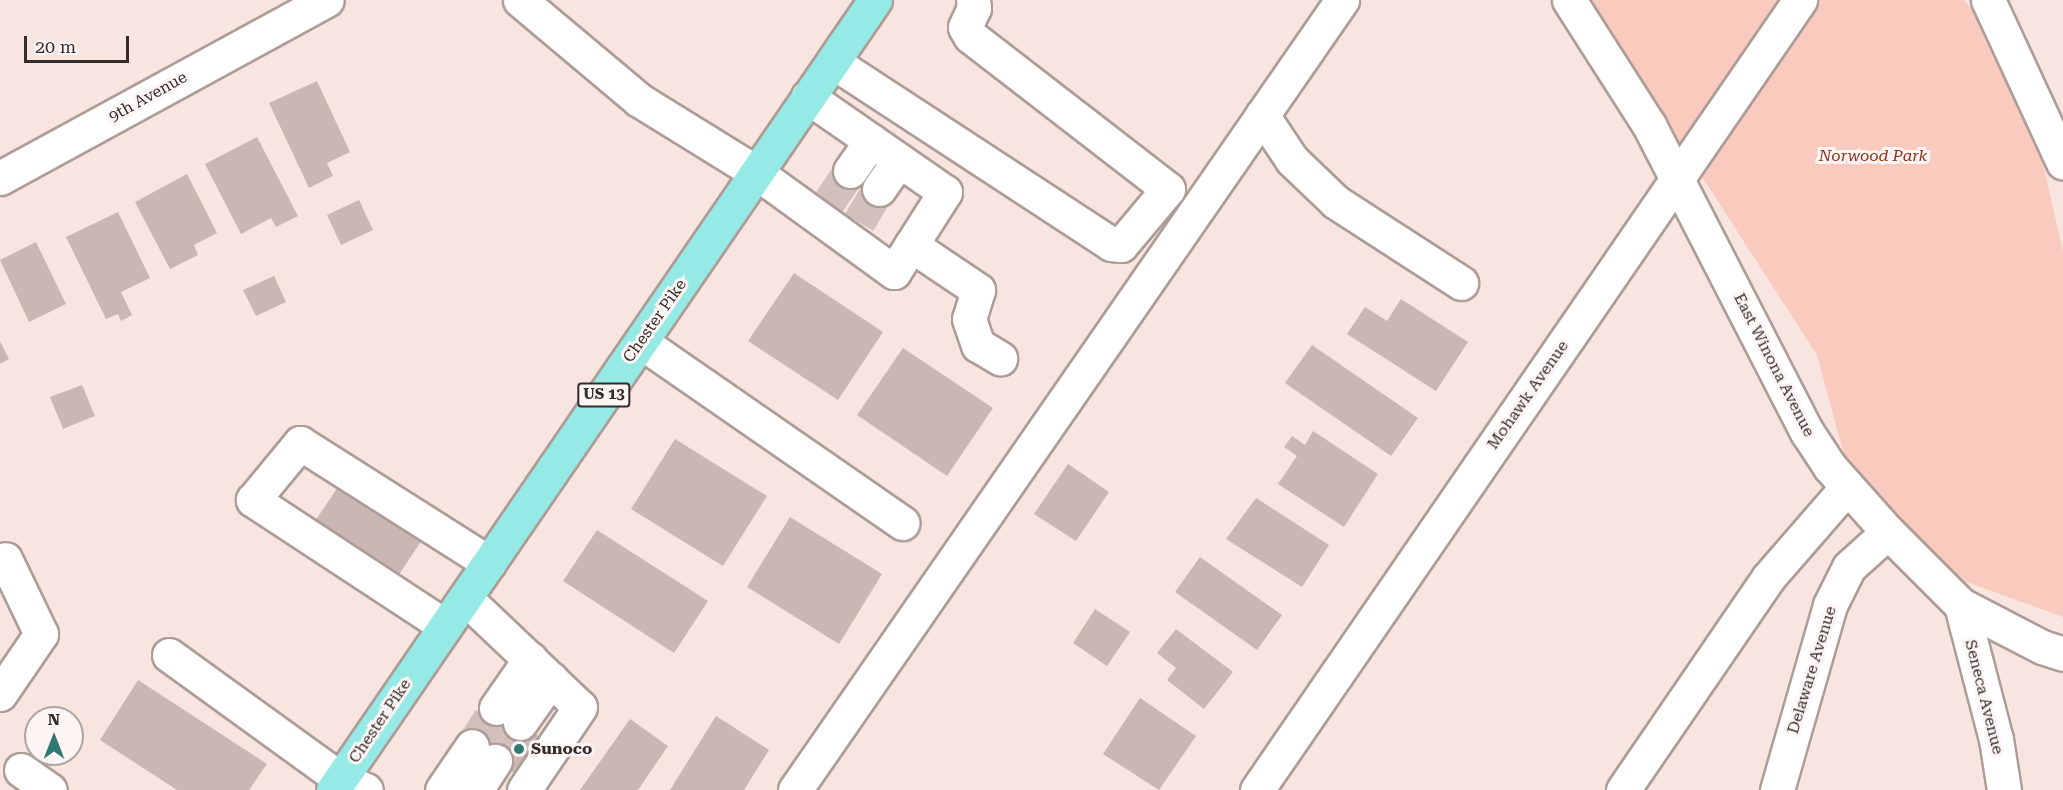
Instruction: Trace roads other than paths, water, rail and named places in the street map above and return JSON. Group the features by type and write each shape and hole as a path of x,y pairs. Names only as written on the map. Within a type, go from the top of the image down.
{"main road":[{"name":"Chester Pike","path":"346,786 445,626 875,0"}],"street":[{"name":"9th Avenue","path":"0,177 327,0"},
{"path":"520,0 639,100 757,173 823,210 853,231 894,272 945,192 808,98"},
{"path":"973,0 974,8 965,27 970,36 1196,210"},
{"path":"795,790 1342,0"},
{"name":"East Winona Avenue","path":"1569,0 1617,71 1677,178 1807,432 1847,487 1961,605 2042,647 2063,654"},
{"name":"Mohawk Avenue","path":"1257,790 1800,0"},
{"path":"1988,0 2063,162"},
{"path":"833,62 1111,244 1122,245 1168,189"},
{"path":"1262,115 1292,160 1336,202 1461,283"},
{"path":"850,171 871,141"},
{"path":"879,189 898,160"},
{"path":"911,245 978,290 969,319 978,345 1000,358"},
{"path":"641,342 902,523"},
{"path":"445,626 254,500 300,443 489,563"},
{"path":"1623,790 1768,578 1847,487"},
{"name":"Delaware Avenue","path":"1777,790 1830,605 1849,567 1888,532"},
{"path":"0,694 41,634 4,559"},
{"path":"465,598 580,707 524,790"},
{"name":"Seneca Avenue","path":"1961,605 1996,739 2004,790"},
{"path":"169,655 346,786"},
{"path":"508,716 541,669"},
{"path":"442,790 484,754 476,790"},
{"path":"21,770 51,790"}],"tunnel":[{"path":"829,202 850,171"},
{"path":"859,222 879,189"},
{"path":"472,746 496,708"},
{"path":"495,761 520,723"}],"place":[{"name":"Sunoco","path":"519,749"}],"park label":[{"name":"Norwood Park","path":"1873,156"}]}
